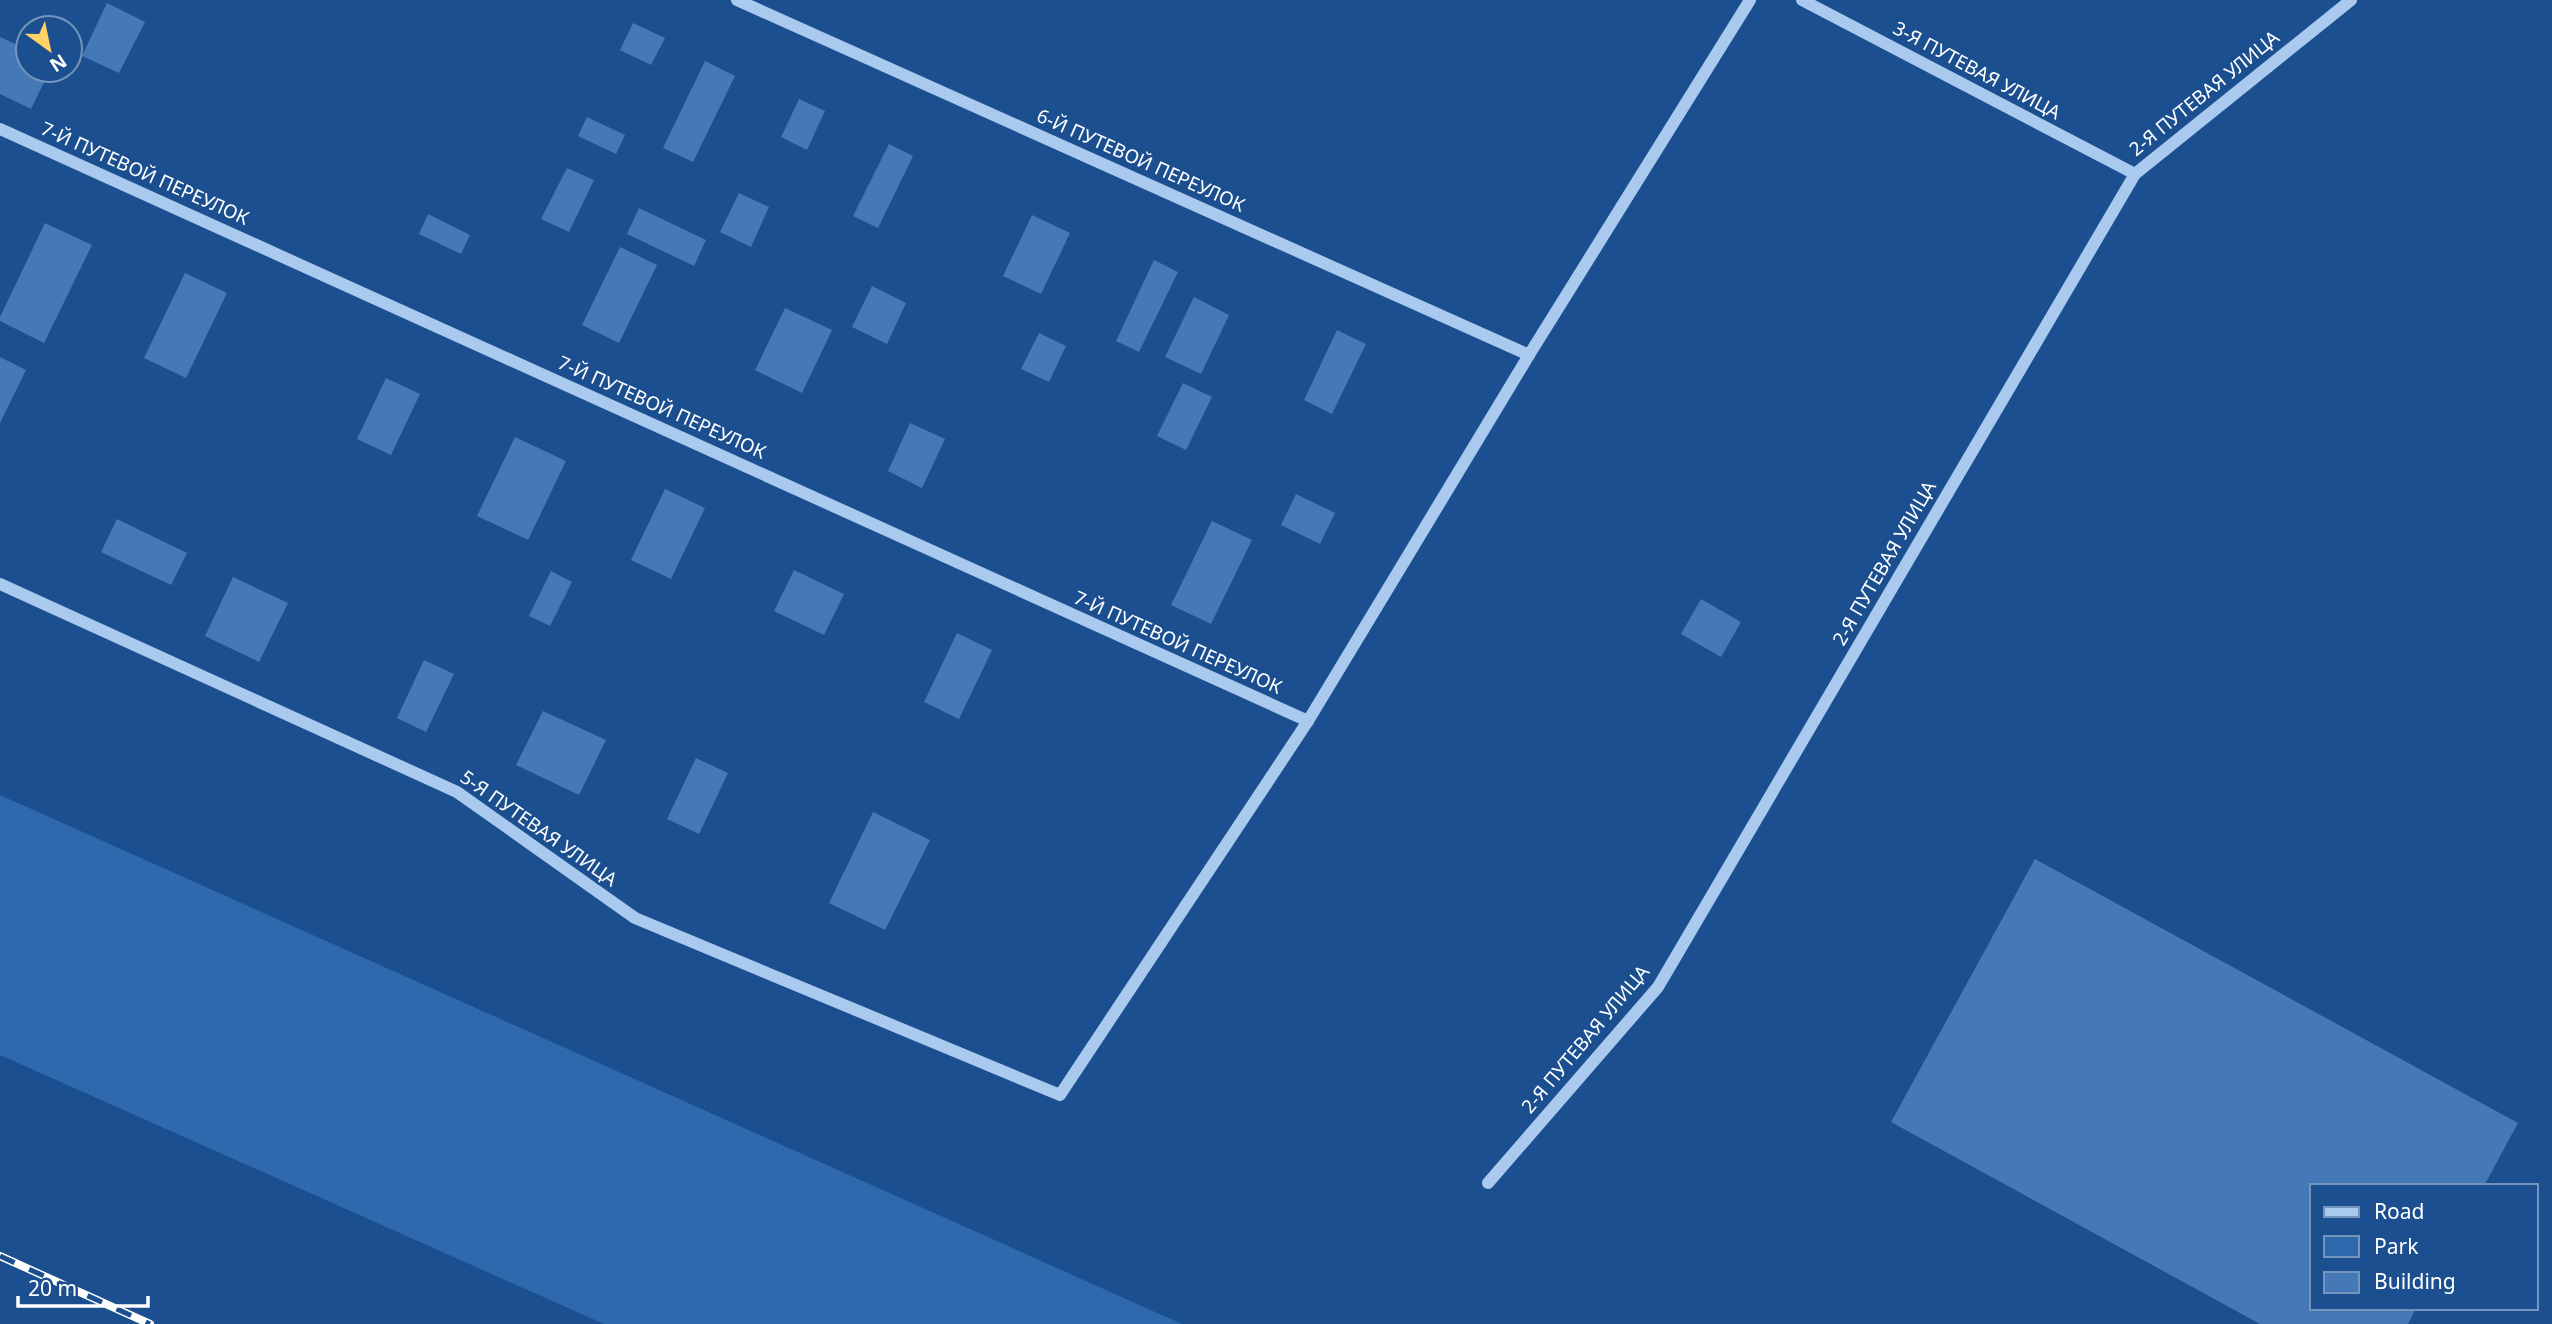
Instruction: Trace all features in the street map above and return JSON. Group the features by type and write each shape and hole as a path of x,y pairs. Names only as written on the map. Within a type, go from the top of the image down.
{"street":[{"name":"6-Й ПУТЕВОЙ ПЕРЕУЛОК","path":"737,0 1529,355"},
{"path":"1308,722 1529,355 1750,0"},
{"name":"3-Я ПУТЕВАЯ УЛИЦА","path":"1802,0 2135,174"},
{"name":"2-Я ПУТЕВАЯ УЛИЦА","path":"1488,1183 1658,987 2135,174 2351,0"},
{"name":"7-Й ПУТЕВОЙ ПЕРЕУЛОК","path":"0,129 1308,722"},
{"name":"5-Я ПУТЕВАЯ УЛИЦА","path":"0,584 457,792 635,918 1060,1095 1308,722"}],"green space":[{"path":"0,795 1182,1324 604,1324 0,1055"}],"building":[{"path":"107,3 145,22 119,73 84,57"},
{"path":"633,23 665,38 651,65 620,50"},
{"path":"0,37 14,44 14,84 43,84 31,109 0,94"},
{"path":"705,61 735,76 693,162 663,148"},
{"path":"799,99 825,111 807,150 781,137"},
{"path":"587,117 625,135 616,154 578,136"},
{"path":"889,144 913,156 878,228 853,216"},
{"path":"567,168 594,180 569,232 541,219"},
{"path":"739,193 769,207 751,247 720,232"},
{"path":"639,208 706,240 694,266 627,234"},
{"path":"428,214 470,235 461,254 419,234"},
{"path":"1032,215 1070,233 1041,294 1003,276"},
{"path":"45,223 92,245 44,343 0,321 0,317"},
{"path":"620,247 657,265 619,343 582,325"},
{"path":"1154,260 1178,272 1139,352 1116,341"},
{"path":"185,273 227,293 186,378 144,358"},
{"path":"872,286 906,303 887,344 852,327"},
{"path":"1194,297 1229,315 1201,374 1165,357"},
{"path":"785,308 832,330 802,393 755,370"},
{"path":"1337,330 1366,344 1332,414 1304,400"},
{"path":"1039,333 1066,346 1049,382 1021,369"},
{"path":"0,357 26,370 0,423"},
{"path":"386,378 420,394 391,455 357,439"},
{"path":"1183,383 1212,397 1186,450 1157,436"},
{"path":"910,423 945,439 922,488 888,471"},
{"path":"515,437 566,461 528,540 477,516"},
{"path":"665,489 705,508 671,579 631,560"},
{"path":"1296,494 1335,513 1320,544 1281,525"},
{"path":"117,519 187,553 171,585 101,552"},
{"path":"1212,521 1252,540 1211,624 1171,605"},
{"path":"794,570 844,594 824,635 774,611"},
{"path":"551,571 572,582 550,626 529,616"},
{"path":"233,577 288,603 259,662 205,636"},
{"path":"1701,599 1741,622 1721,657 1681,634"},
{"path":"957,633 992,650 959,719 924,702"},
{"path":"424,660 454,674 426,732 397,718"},
{"path":"543,711 606,740 579,795 516,765"},
{"path":"696,758 728,773 699,834 667,819"},
{"path":"873,812 930,840 885,930 829,903"},
{"path":"2035,859 2518,1123 2485,1184 2310,1184 2310,1310 2415,1310 2408,1324 2260,1324 1891,1122"}],"railway":[{"path":"0,1256 150,1324"}]}
